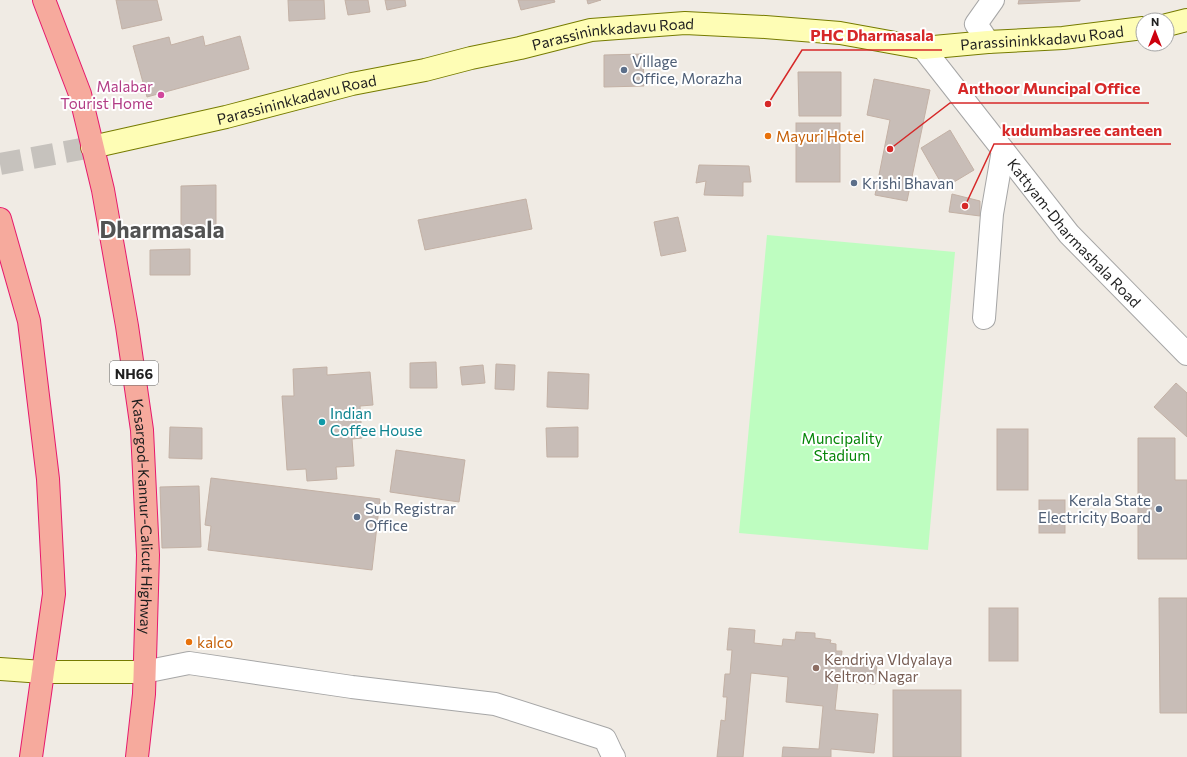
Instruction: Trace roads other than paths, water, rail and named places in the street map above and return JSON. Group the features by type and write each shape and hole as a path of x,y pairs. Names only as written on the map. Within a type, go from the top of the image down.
{"highway":[{"name":"Kasargod-Kannur-Calicut Highway","path":"44,0 80,94 102,190 127,326 142,430 148,556 144,694 137,757"},
{"path":"0,219 29,321 48,480 54,594 31,757"}],"main road":[{"path":"1175,23 1187,20"},
{"name":"Parassininkkadavu Road","path":"92,147 226,117 352,84 425,70 591,30 685,23 765,27 840,33 923,48 988,42 1063,38 1135,29"},
{"path":"0,669 43,672 144,672"}],"street":[{"path":"988,42 976,24 993,0"},
{"name":"Kattyam-Dharmashala Road","path":"923,48 1069,234 1187,354"},
{"path":"984,318 992,214 1003,150"},
{"path":"144,672 189,663 352,687 495,704 605,739 614,757"}],"tunnel":[{"path":"0,164 92,147"}],"place":[{"name":"Village Office, Morazha","path":"624,70"},
{"name":"Malabar Tourist Home","path":"161,95"},
{"name":"PHC Dharmasala","path":"768,104"},
{"name":"Mayuri Hotel","path":"768,136"},
{"name":"Anthoor Muncipal Office","path":"890,149"},
{"name":"Krishi Bhavan","path":"854,183"},
{"name":"kudumbasree canteen","path":"965,206"},
{"name":"Indian Coffee House","path":"322,422"},
{"name":"Kerala State Electricity Board","path":"1159,509"},
{"name":"Sub Registrar Office","path":"357,517"},
{"name":"kalco","path":"189,642"},
{"name":"Kendriya VIdyalaya Keltron Nagar","path":"816,668"}],"district":[{"name":"Dharmasala","path":"162,229"}],"park label":[{"name":"Muncipality Stadium","path":"842,446"}]}
